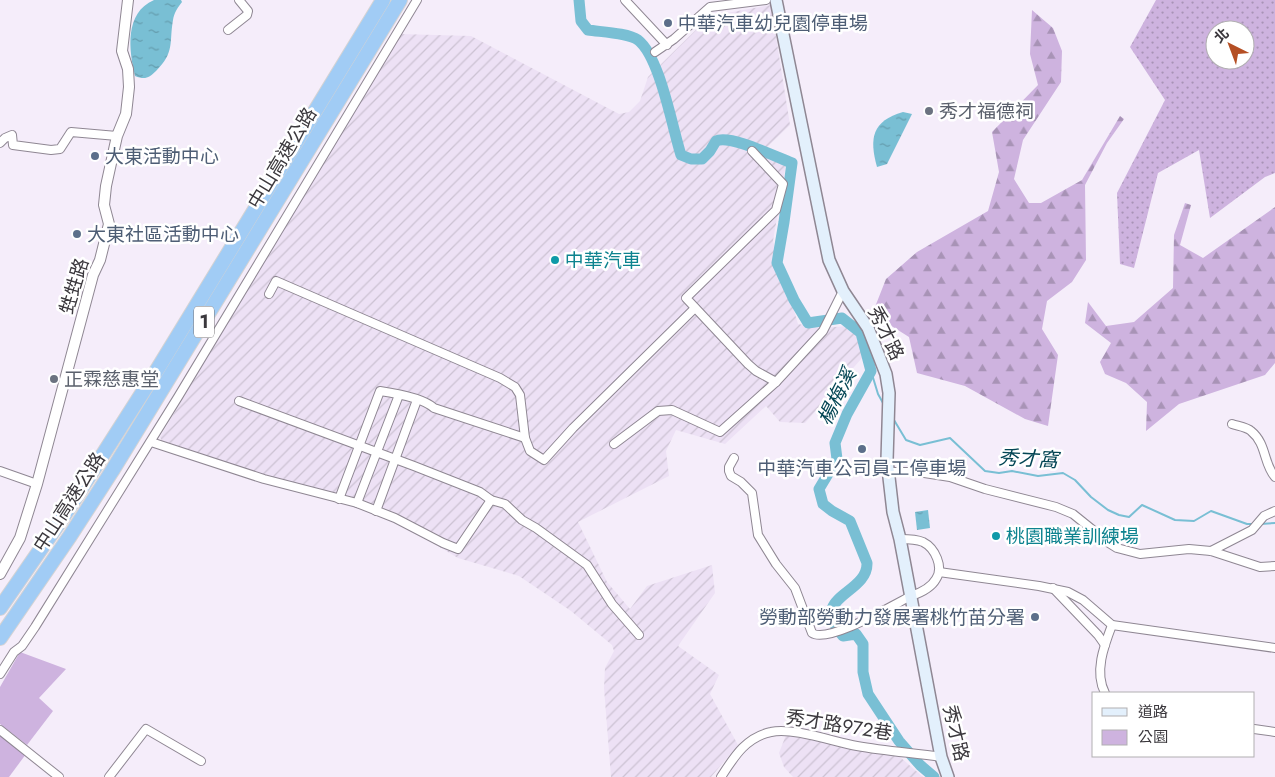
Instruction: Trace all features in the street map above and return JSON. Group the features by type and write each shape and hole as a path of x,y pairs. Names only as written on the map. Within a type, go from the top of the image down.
{"highway":[{"name":"中山高速公路","path":"0,608 63,517 157,370 383,0"},
{"name":"中山高速公路","path":"0,638 112,471 400,0"}],"main road":[{"name":"秀才路","path":"776,0 829,260 843,291 868,328 886,374 889,393 888,472 893,512 900,539 941,757 948,777"}],"street":[{"name":"甡甡路","path":"0,574 20,538 37,484 93,275 100,260 109,224 104,205 106,186 117,136 126,114 129,87 128,69 122,51 128,0"},
{"path":"228,30 247,15 248,11 238,0"},
{"path":"0,674 14,652 22,646 36,627 151,442 417,0"},
{"path":"625,0 667,45"},
{"path":"655,52 667,45 710,7 766,0"},
{"path":"0,143 12,135 13,145 50,150 60,149 71,132 117,136"},
{"path":"752,151 782,184 776,210 686,298 756,371 776,382"},
{"path":"269,294 276,281 500,378 516,387 520,396 525,438 530,451 544,460 573,428 695,308"},
{"path":"614,444 658,411 672,410 720,432 776,382 823,331 843,291"},
{"path":"339,499 380,391 394,393 430,404 434,408 525,438"},
{"path":"357,504 399,395"},
{"path":"376,510 417,400"},
{"path":"239,401 311,426 358,446 480,492 491,500 505,504 522,520 587,565 612,604 639,635"},
{"path":"1232,424 1250,430 1262,444 1269,470 1275,477"},
{"path":"151,442 264,479 376,510 458,549 491,500"},
{"path":"734,458 728,471 731,476 741,482 753,497 758,535 776,564 795,588 812,633 816,636 850,628 910,596 920,593 937,579 939,572 937,557 924,543 900,539"},
{"path":"0,471 37,484"},
{"path":"888,472 918,472 950,477 985,489 1056,507 1073,514 1109,544 1140,554 1189,549 1211,551 1260,567 1275,566"},
{"path":"1211,551 1252,530 1264,516 1275,511"},
{"path":"939,572 1053,588 1068,592 1084,600 1112,625 1275,648"},
{"path":"1053,588 1098,635 1104,645"},
{"path":"1105,692 1099,674 1104,645 1112,625"},
{"path":"109,777 146,729 201,762"},
{"path":"0,730 59,777"},
{"path":"1255,730 1275,732"},
{"name":"秀才路972巷","path":"721,777 742,746 754,738 770,732 785,731 858,746 941,757"}],"shaded area":[{"path":"771,5 790,125 759,155 786,164 773,241 798,324 820,328 849,326 869,350 805,423 780,422 766,406 725,444 676,430 666,451 669,476 578,522 607,582 630,609 647,586 712,565 715,593 678,646 719,675 710,694 738,745 711,777 611,777 604,688 605,668 614,651 612,645 571,611 519,576 458,558 418,534 384,518 282,481 167,452 160,437 400,34 471,36 619,114 629,112 640,101 648,77 710,16"},
{"path":"786,735 900,757 923,777 793,777 784,767 779,753"}],"green space":[{"path":"1156,0 1275,0 1275,173 1265,177 1210,218 1199,150 1158,173 1134,268 1120,264 1117,193 1165,100 1130,47"},
{"path":"1032,10 1053,28 1062,51 1061,82 1023,140 1014,179 1029,203 1041,203 1082,180 1120,116 1124,119 1107,143 1085,185 1086,260 1072,282 1047,301 1042,329 1058,355 1048,426 1025,419 965,386 917,373 909,337 873,312 886,279 917,252 988,211 999,172 992,132 1038,85 1030,54"},
{"path":"1185,203 1191,205 1180,245 1203,258 1275,207 1275,363 1265,375 1179,404 1146,431 1147,402 1126,383 1105,374 1100,362 1111,343 1085,323 1088,302 1106,326 1134,322 1173,288 1174,235"},
{"path":"20,652 66,669 39,698 53,711 27,745 0,724 0,687"},
{"path":"0,732 26,754 9,777 0,777"}],"water":[{"path":"154,0 181,0 182,2 176,10 174,17 169,53 156,71 147,78 142,78 135,76 131,55 131,33 133,23 138,14 144,6"},
{"path":"903,112 912,114 887,164 877,167 873,147 875,132 885,120"},
{"path":"928,510 930,528 917,530 915,512"}],"waterway":[{"name":"楊梅溪","path":"579,0 581,21 588,30 628,36 638,40 646,49 659,76 681,155 691,159 702,159 716,141 723,140 742,143 792,163 777,263 794,300 808,323 842,318 861,333 871,371 847,414 835,443 837,459 819,489 823,504 850,521 867,563 865,574 835,604 831,612 833,623 843,636 856,634 863,644 863,672 868,694 899,741 920,765 934,777"},
{"name":"秀才窩","path":"871,371 878,394 883,403"},
{"name":"秀才窩","path":"894,420 906,440 920,445 950,438 985,471 999,473 1012,471 1038,476 1063,473 1075,480 1091,497 1108,510 1119,515 1129,517 1142,505 1175,520 1194,521 1211,511 1247,524 1253,524"},
{"name":"秀才窩","path":"1260,524 1275,523"}],"place":[{"name":"中華汽車幼兒園停車場","path":"668,23"},
{"name":"秀才福德祠","path":"929,111"},
{"name":"大東活動中心","path":"95,156"},
{"name":"大東社區活動中心","path":"77,234"},
{"name":"中華汽車","path":"555,260"},
{"name":"正霖慈惠堂","path":"54,379"},
{"name":"中華汽車公司員工停車場","path":"862,449"},
{"name":"桃園職業訓練場","path":"996,536"},
{"name":"勞動部勞動力發展署桃竹苗分署","path":"1035,617"}]}
